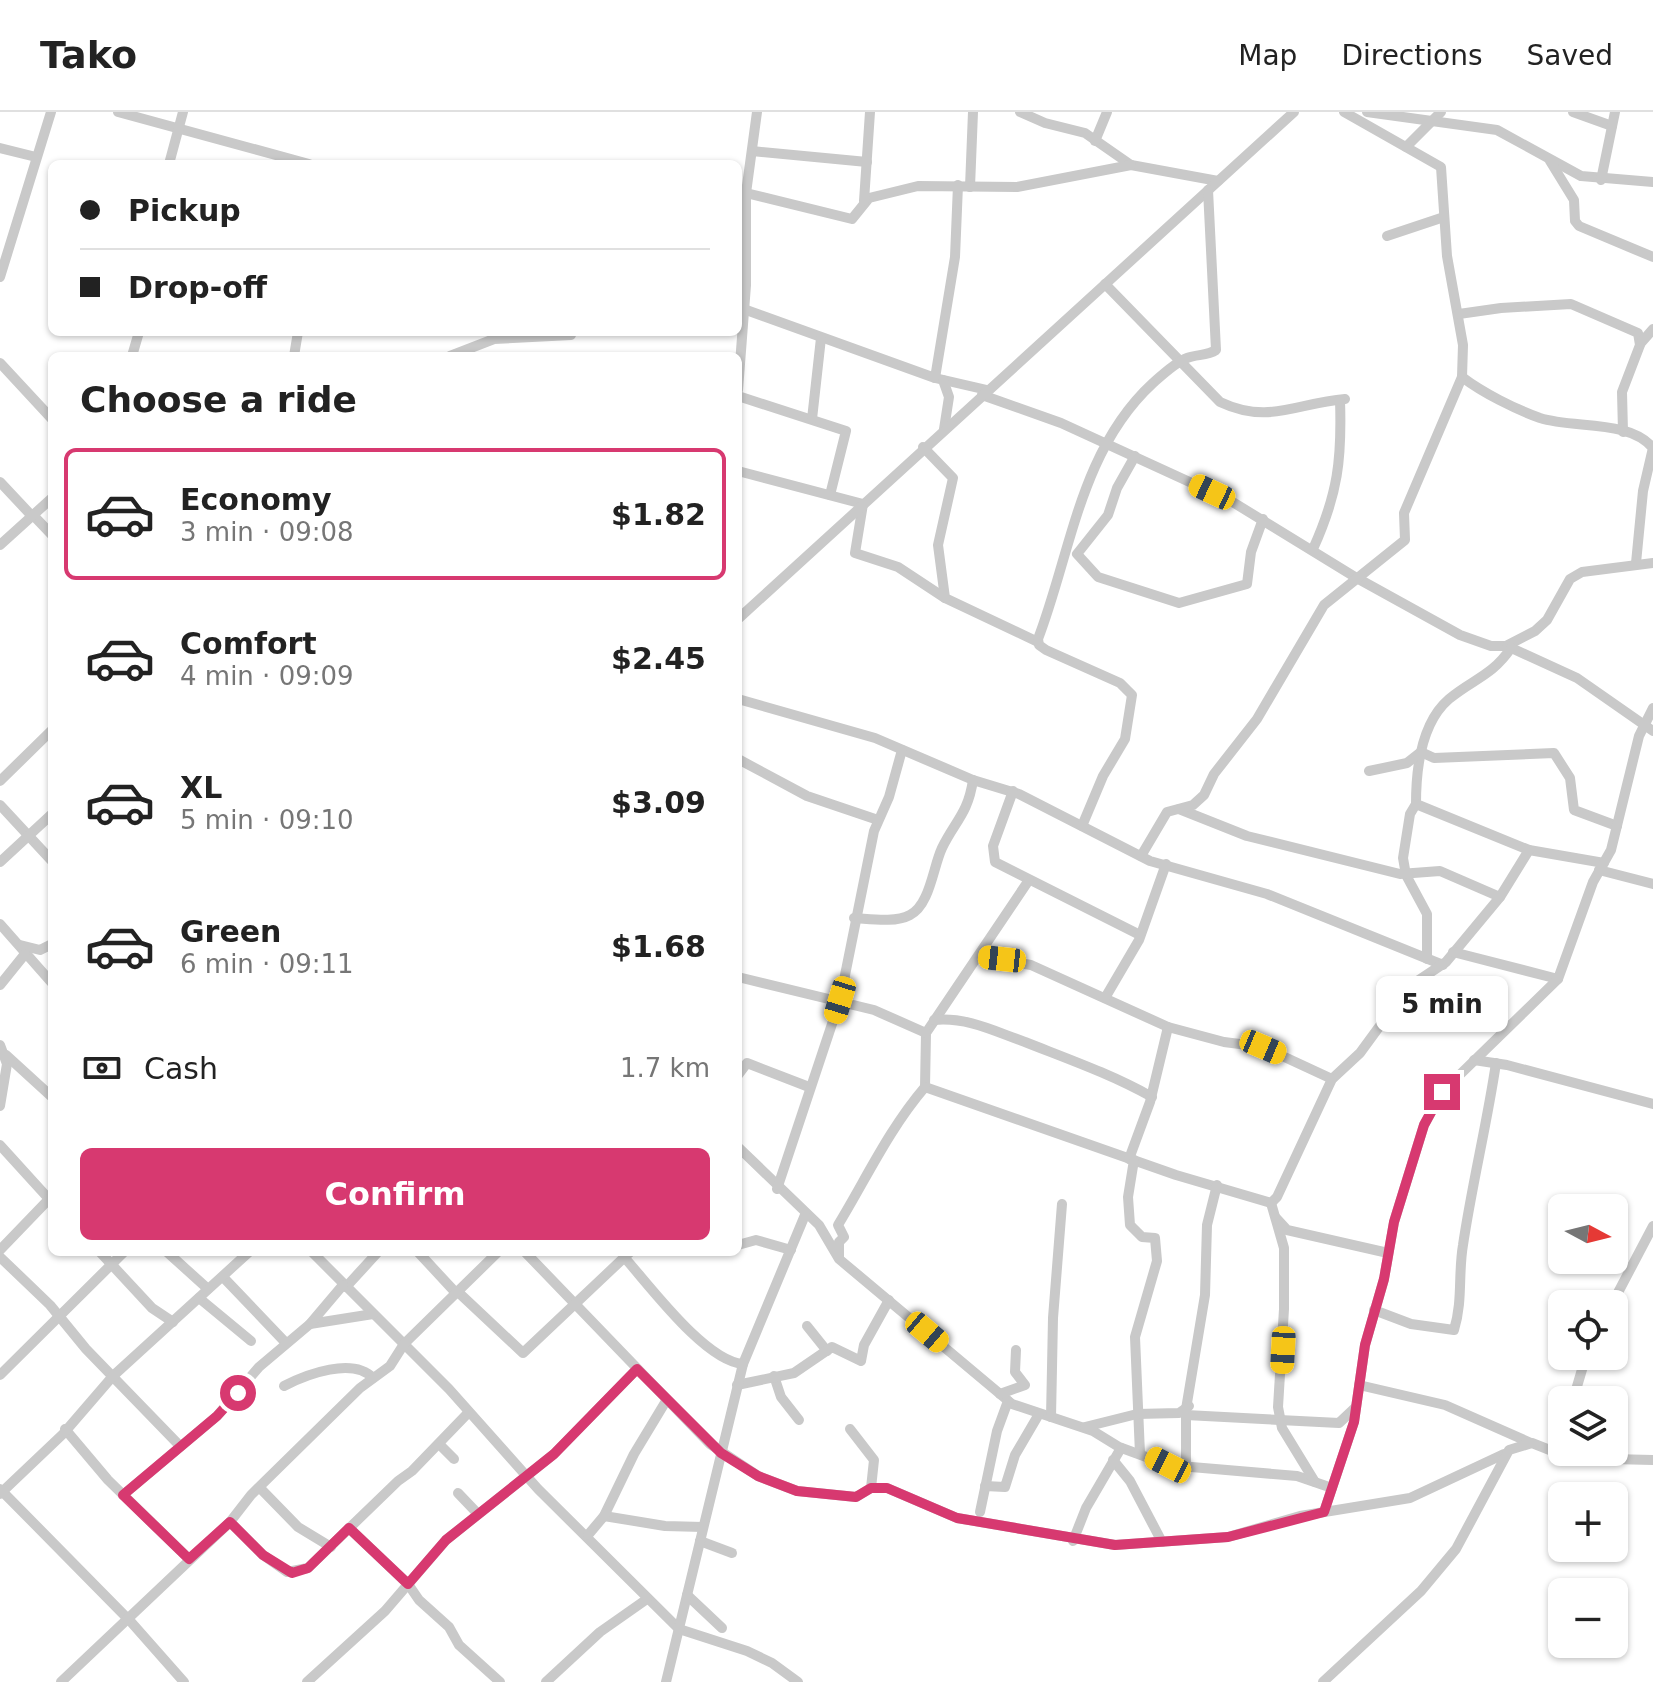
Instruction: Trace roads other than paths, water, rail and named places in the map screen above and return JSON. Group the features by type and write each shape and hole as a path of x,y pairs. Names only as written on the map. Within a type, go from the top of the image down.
{"street":[{"path":"0,277 10,254 51,112"},
{"path":"118,112 293,160"},
{"path":"170,160 175,130 183,112"},
{"path":"757,112 746,193 742,309 984,392 1135,456 1263,519 1355,577 1460,635 1491,646 1508,647 1577,678 1649,729"},
{"path":"746,193 846,220 856,217 864,201 870,112"},
{"path":"970,187 973,112"},
{"path":"1020,112 1045,123 1074,128 1131,165"},
{"path":"1095,141 1107,112"},
{"path":"1141,856 1167,812 1193,805 1204,795 1214,774 1257,719 1315,615 1355,577 1405,540 1404,513 1462,377 1459,314 1449,273 1441,167 1344,112"},
{"path":"1367,112 1497,130 1581,176 1653,182"},
{"path":"1406,147 1441,112"},
{"path":"1573,112 1612,126"},
{"path":"1601,180 1615,112"},
{"path":"742,615 1218,181 1285,115"},
{"path":"0,148 36,157"},
{"path":"752,151 867,162"},
{"path":"1549,159 1574,200 1576,224 1613,243 1653,257"},
{"path":"864,201 918,186 1017,187 1131,165 1218,181"},
{"path":"944,429 949,397 939,379 954,269 958,185"},
{"path":"1038,642 1062,570 1070,530 1106,443 1129,408 1179,363 1216,350 1208,190"},
{"path":"1387,236 1444,217"},
{"path":"1105,284 1220,402 1244,411 1272,415 1342,399 1339,475 1331,509 1313,549"},
{"path":"1459,314 1571,304 1633,330 1640,335 1640,344"},
{"path":"1623,432 1622,392 1640,344 1653,329"},
{"path":"460,352 494,339 552,336"},
{"path":"812,419 821,338"},
{"path":"0,363 48,415"},
{"path":"1462,377 1540,418 1623,432 1647,440 1653,448 1643,491 1636,563"},
{"path":"742,394 846,431 830,495"},
{"path":"923,447 953,478 938,545 945,598"},
{"path":"1135,456 1117,488 1108,515 1077,554 1098,577 1179,603 1247,584 1251,552 1263,519"},
{"path":"742,472 863,504"},
{"path":"0,482 48,531"},
{"path":"0,545 48,501"},
{"path":"863,504 855,553 898,567 945,598 1038,642 1060,658 1120,683 1132,695 1125,739 1103,776 1082,826"},
{"path":"1427,959 1427,914 1406,875 1403,858 1410,814 1416,804 1421,752 1436,714 1448,700 1497,669 1508,647 1529,636 1547,620 1570,579 1582,572 1653,563"},
{"path":"742,700 875,738 973,780 1013,791 1141,856 1267,894 1443,965"},
{"path":"1324,1512 1356,1407 1394,1222 1432,1107 1474,1060 1558,979 1617,826 1653,708"},
{"path":"0,781 48,734"},
{"path":"777,1189 840,1000 854,918 878,820 889,797 902,750"},
{"path":"1369,771 1407,763 1421,752"},
{"path":"1421,752 1434,758 1554,753 1570,778 1574,810 1617,826"},
{"path":"742,761 807,796 878,820"},
{"path":"854,918 893,919 914,913 921,905 942,848 961,821 973,780"},
{"path":"1013,791 997,833 992,857 1002,867 1140,935"},
{"path":"1416,804 1529,850 1602,866 1653,884"},
{"path":"0,805 48,857"},
{"path":"1178,808 1247,836 1406,875 1440,871 1500,897"},
{"path":"0,862 48,818"},
{"path":"1315,1482 1282,1428 1280,1419 1284,1248 1271,1203 1332,1079 1360,1053 1401,997 1416,982 1443,965 1500,897 1529,850"},
{"path":"1105,998 1115,985 1140,935 1166,864"},
{"path":"839,1259 839,1242 844,1241 838,1225 883,1150 889,1132 925,1087 926,1033 1029,880"},
{"path":"0,924 48,978"},
{"path":"22,949 40,950 48,946"},
{"path":"0,985 22,949"},
{"path":"1453,952 1558,979"},
{"path":"979,956 1031,965 1168,1027 1224,1042 1263,1047 1332,1079"},
{"path":"742,978 874,1010 926,1033"},
{"path":"934,1020 955,1018 1000,1032 1082,1062 1152,1097"},
{"path":"1140,1454 1135,1337 1157,1261 1158,1244 1155,1238 1142,1237 1130,1225 1128,1197 1132,1160 1152,1097 1168,1027"},
{"path":"3,1050 48,1093"},
{"path":"0,1106 3,1050"},
{"path":"1474,1060 1653,1104"},
{"path":"742,1066 747,1063 809,1087"},
{"path":"1374,1310 1411,1324 1454,1330 1461,1308 1462,1248 1486,1136 1496,1063"},
{"path":"925,1087 1132,1160 1271,1203"},
{"path":"0,1145 48,1198"},
{"path":"742,1151 777,1189 819,1225 839,1259 1004,1398 1045,1416 1084,1427 1121,1448 1186,1468 1297,1476 1332,1488"},
{"path":"1186,1468 1188,1409 1205,1295 1207,1225 1217,1185"},
{"path":"0,1250 48,1202"},
{"path":"985,1486 1005,1487 1015,1455 1045,1416 1062,1204"},
{"path":"666,1682 743,1364 805,1215"},
{"path":"1274,1217 1287,1230 1388,1253"},
{"path":"1619,1290 1653,1226"},
{"path":"742,1244 756,1240 791,1250"},
{"path":"104,1256 152,1308 173,1322"},
{"path":"1,1371 120,1256"},
{"path":"171,1256 208,1289"},
{"path":"184,1682 129,1619 1,1491 65,1429 113,1376 245,1256"},
{"path":"316,1256 404,1344 525,1475 679,1629 747,1651 772,1663 798,1682"},
{"path":"123,1495 217,1416 285,1342 310,1324 374,1256"},
{"path":"422,1256 523,1353 626,1256"},
{"path":"67,1680 373,1378 390,1366 404,1344 494,1256"},
{"path":"529,1256 666,1401 721,1453 758,1476 797,1491 856,1497 871,1488 887,1488 957,1518 987,1521 1073,1541 1115,1545 1162,1542 1228,1537 1324,1512 1410,1498 1515,1447 1532,1443"},
{"path":"628,1256 711,1351 732,1363 743,1364"},
{"path":"0,1257 180,1446"},
{"path":"223,1277 285,1342"},
{"path":"199,1298 251,1341"},
{"path":"737,1385 794,1373 832,1347 861,1361 864,1345 889,1300"},
{"path":"310,1324 373,1314"},
{"path":"807,1326 827,1351"},
{"path":"980,1512 1004,1398 1025,1385 1015,1372 1016,1350"},
{"path":"284,1386 309,1372 354,1368 373,1378"},
{"path":"307,1682 385,1611 446,1540 554,1454 637,1369"},
{"path":"774,1376 781,1397 799,1420"},
{"path":"1359,1385 1445,1405 1548,1449"},
{"path":"588,1535 604,1516 634,1454 666,1401"},
{"path":"1084,1427 1137,1414 1179,1413 1188,1409 1339,1423 1356,1407"},
{"path":"230,1522 263,1555 287,1572 308,1568 468,1413"},
{"path":"65,1429 123,1495 189,1559"},
{"path":"850,1429 874,1460 871,1488"},
{"path":"439,1444 454,1459"},
{"path":"1073,1541 1121,1448"},
{"path":"1323,1682 1421,1591 1456,1549 1488,1492 1504,1454"},
{"path":"1628,1459 1653,1460"},
{"path":"1113,1460 1130,1481 1162,1542"},
{"path":"260,1488 298,1527 331,1547"},
{"path":"458,1493 478,1514"},
{"path":"604,1516 665,1526 703,1527"},
{"path":"349,1528 449,1627 459,1645 500,1682"},
{"path":"700,1541 732,1553"},
{"path":"687,1595 722,1628"},
{"path":"546,1682 600,1632 647,1599"}]}
